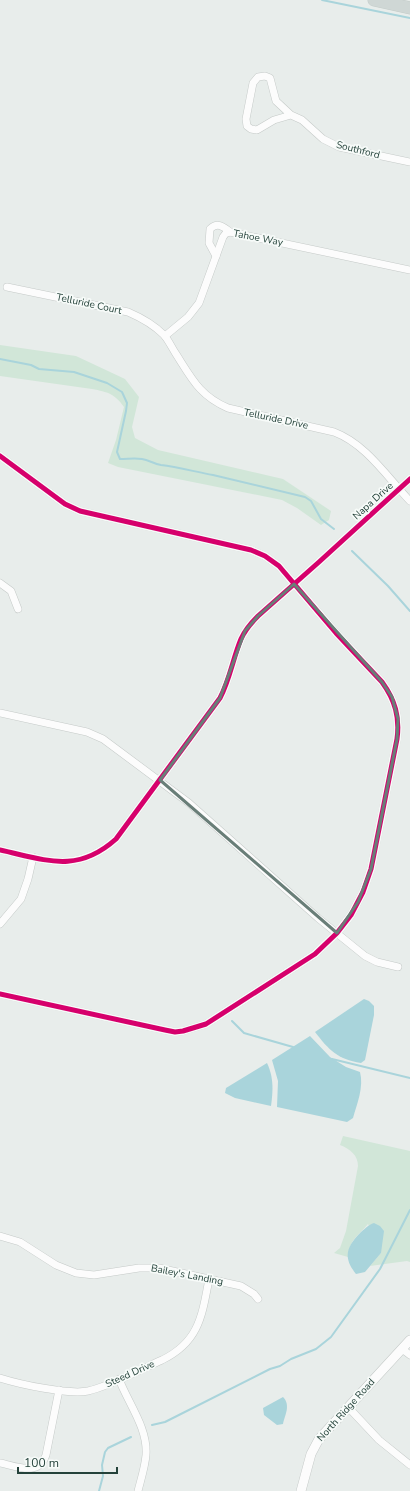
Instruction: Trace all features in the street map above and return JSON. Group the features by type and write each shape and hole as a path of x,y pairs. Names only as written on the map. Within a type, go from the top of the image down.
{"main road":[{"path":"374,0 396,2 410,8"}],"street":[{"name":"Southford","path":"291,115 274,120 257,130 251,129 247,126 246,119 253,83 258,77 265,76 270,78 276,101 291,115 302,120 323,139 335,145 410,162"},
{"path":"216,256 209,243 210,229 213,226 218,225 224,227 230,232"},
{"name":"Tahoe Way","path":"165,336 188,317 199,303 223,237 226,233 230,232 410,270"},
{"name":"Telluride Court","path":"7,286 128,312 142,318 165,336"},
{"name":"Telluride Drive","path":"165,336 195,384 204,394 218,404 228,408 334,432 347,437 360,446 410,501"},
{"path":"0,456 75,510 86,514 251,550 272,560 336,633 382,682 392,697 398,719 397,739 370,869 358,902 351,915 337,933 316,954 206,1024 183,1031 175,1032 165,1030 0,994"},
{"name":"Napa Drive","path":"0,850 47,861 69,862 85,859 99,852 116,839 220,698 245,631 258,616 410,479"},
{"path":"0,583 11,591 18,609"},
{"path":"0,714 87,732 103,739 160,780 219,829 318,918 365,956 377,962 398,967"},
{"path":"0,924 21,899 33,857"},
{"name":"Bailey's Landing","path":"0,1236 20,1242 56,1265 76,1272 94,1274 138,1268 150,1268 240,1286 254,1294 258,1300"},
{"name":"Steed Drive","path":"0,1378 58,1390 75,1392 88,1391 166,1358 184,1346 194,1333 201,1320 210,1279"},
{"name":"North Ridge Road","path":"301,1491 314,1446 410,1340"},
{"path":"402,1349 410,1355"},
{"path":"119,1379 144,1436 146,1454 138,1491"},
{"path":"0,1463 30,1469 38,1467 43,1462 46,1455 58,1390"},
{"path":"348,1407 379,1440 410,1465"}],"highlighted area":[{"path":"294,584 382,682 392,697 398,719 397,739 371,869 358,902 337,933 160,780 220,698 245,631 258,616"}],"green space":[{"path":"0,345 76,356 125,379 139,397 132,427 135,438 158,450 283,479 331,511 329,520 321,525 297,508 282,500 118,467 108,463 116,440 124,407 121,403 111,394 98,390 0,376"},
{"path":"343,1136 410,1151 410,1262 407,1261 370,1266 381,1253 368,1224 352,1242 348,1257 334,1253 340,1248 346,1231 358,1166 357,1159 353,1153 340,1145"}],"water":[{"path":"364,999 369,1001 374,1006 374,1015 365,1060 361,1063 346,1059 334,1053 315,1032"},
{"path":"310,1036 330,1057 346,1067 360,1072 361,1089 358,1101 353,1118 347,1122 277,1107 278,1081 272,1060"},
{"path":"267,1063 271,1074 272,1084 271,1106 235,1098 225,1093 226,1088"},
{"path":"374,1223 380,1226 384,1231 381,1253 365,1272 356,1274 349,1262 348,1252 356,1237"},
{"path":"283,1397 287,1403 287,1410 283,1424 277,1425 264,1415 263,1408"}],"waterway":[{"path":"322,0 410,18"},
{"path":"0,359 31,365 39,369 74,372 107,383 122,392 127,403 117,452 120,459 145,460 305,497 311,501 321,519 334,529"},
{"path":"352,551 388,586 410,611"},
{"path":"232,1021 244,1033 293,1047"},
{"path":"332,1059 410,1078"},
{"path":"152,1425 165,1422 270,1369 280,1366 291,1359 316,1349 331,1337 380,1269 410,1210"},
{"path":"99,1491 103,1476 102,1465 105,1452 108,1448 131,1437"}],"cycle path":[{"path":"0,456 65,504 80,511 251,550 265,556 279,566 336,633 382,682 396,709 398,723 397,739 371,869 363,892 351,915 337,933 315,954 206,1024 183,1031 175,1032 165,1030 0,994"},
{"path":"0,850 47,860 74,860 88,857 102,850 116,839 220,698 241,639 251,624 410,479"}]}
